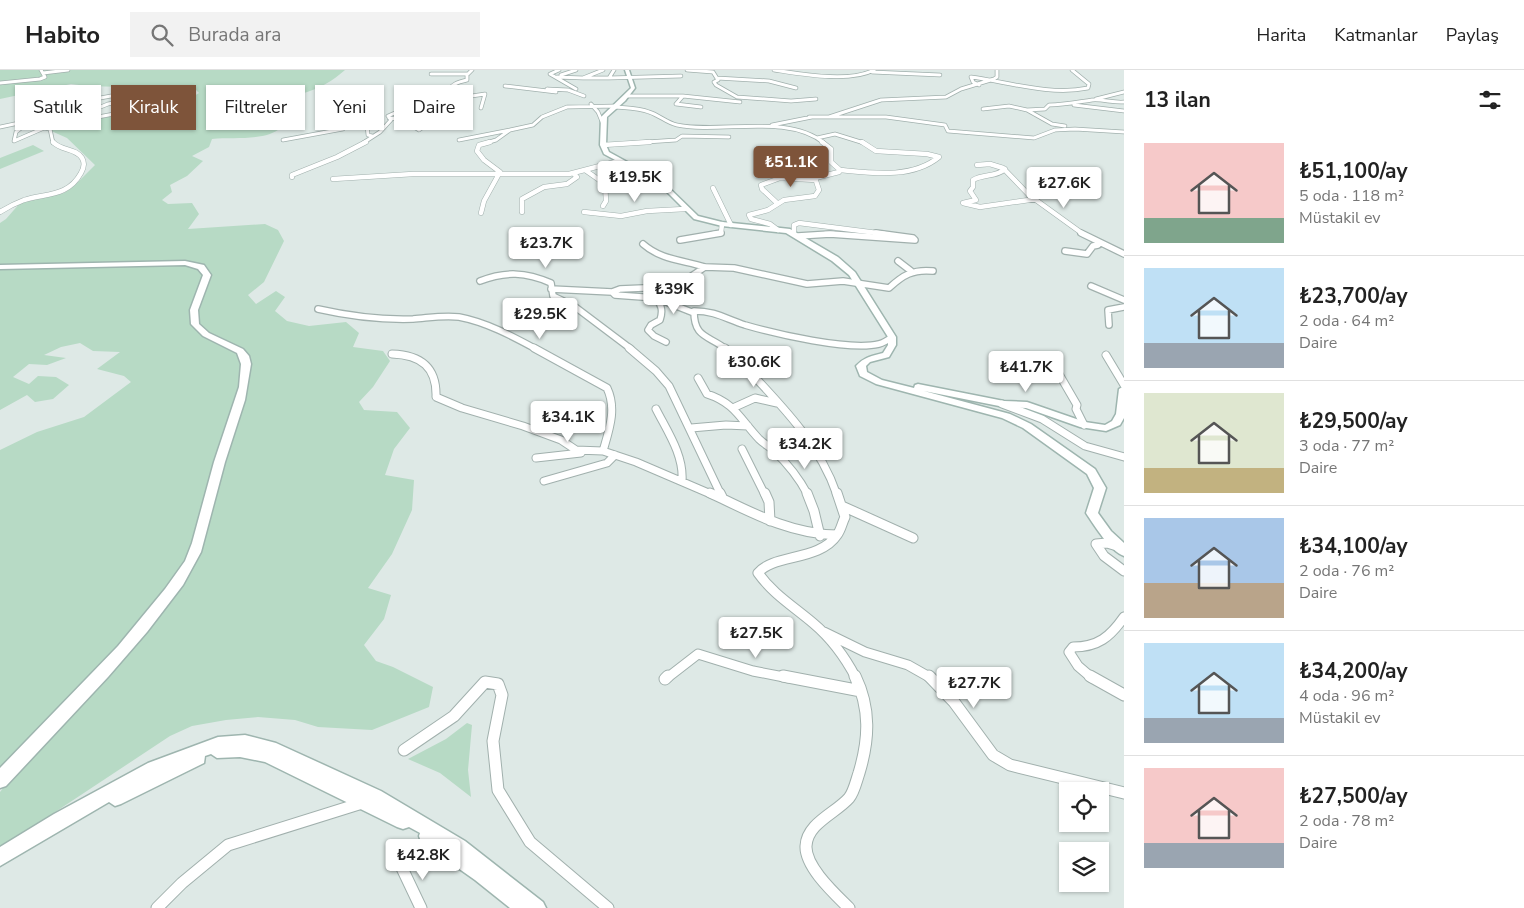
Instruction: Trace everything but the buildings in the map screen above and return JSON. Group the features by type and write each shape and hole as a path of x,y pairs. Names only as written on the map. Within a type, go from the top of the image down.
{"main road":[{"path":"627,70 633,88 604,117 602,124 603,144 606,153 660,182 696,218 722,224 778,230 796,235 835,259 852,274 892,338 892,345 886,355 867,360 861,366 863,374 879,382 1006,416 1027,426 1091,472 1100,488 1092,513 1107,534 1122,548"},
{"path":"0,268 185,263 202,267 206,272 206,279 194,310 195,324 208,336 237,349 244,356 246,367 240,401 216,473 197,548 188,568 132,643 32,744 0,780"},
{"path":"0,268 179,265 197,268 201,272 202,278 191,305 188,320 190,325 204,340 232,351 239,356 241,361 235,400 208,478 191,546 183,563 125,640 0,771"},
{"path":"908,390 921,386 1027,406 1084,425 1106,428 1116,423 1121,414 1122,390 1124,389"},
{"path":"0,858 60,820 154,768 218,744 232,741 245,742 270,748 375,796 460,847 537,908"},
{"path":"0,866 131,789 199,757 228,749 268,755 366,802 432,839 524,908"}],"street":[{"path":"0,82 36,80 45,77 42,72 68,70"},
{"path":"454,85 467,80 468,74 472,70"},
{"path":"559,70 550,74 584,96 598,112 602,124"},
{"path":"555,77 576,70"},
{"path":"583,78 603,70"},
{"path":"609,78 614,70"},
{"path":"627,70 632,70"},
{"path":"687,70 713,72 718,80 714,82 716,85 737,97 791,101 816,99"},
{"path":"774,70 832,76 868,74 873,71 940,75"},
{"path":"995,80 997,70"},
{"path":"979,85 971,77 1035,88 1080,90 1088,88 1089,84 1072,70"},
{"path":"912,73 913,78"},
{"path":"431,74 468,74"},
{"path":"570,77 579,74"},
{"path":"555,77 630,78 681,76"},
{"path":"716,78 749,80 789,85 796,88"},
{"path":"765,127 777,122 809,117 832,116 858,108 864,103 880,100 942,98 958,93 961,89 974,88 995,80"},
{"path":"505,86 511,89 534,89 556,92 558,92 547,89 568,90 584,96"},
{"path":"1026,110 1045,109 1049,105 1094,100 1124,92"},
{"path":"473,96 485,94 481,108"},
{"path":"627,96 683,96 764,104"},
{"path":"683,96 676,104 701,107"},
{"path":"1094,100 1124,103"},
{"path":"1071,104 1124,111"},
{"path":"459,140 533,125 542,117 567,107 616,106 649,111 678,125 788,129 817,138 831,149 831,162 840,170 875,174 910,170 935,161 939,157 927,154 876,151 864,142 852,137 835,134 817,138"},
{"path":"983,109 1009,106 1026,110 1052,124 1075,129"},
{"path":"283,140 343,129 350,114 358,112 355,117 369,121 367,132 368,135 372,136"},
{"path":"292,177 292,175 306,168 342,155 373,138 372,136 379,134 390,122 388,116 394,114"},
{"path":"809,117 886,117 945,125 948,131 1034,138 1055,130 1075,129 1124,132"},
{"path":"389,118 394,119"},
{"path":"0,126 15,123"},
{"path":"1069,127 1080,123"},
{"path":"18,130 16,132 14,141 39,130"},
{"path":"0,212 19,202 63,191 75,181 83,169 84,163 79,154 55,146 50,137 50,130"},
{"path":"500,174 492,164 478,156 477,151 479,145 496,140 510,130"},
{"path":"603,144 676,140 682,136 730,137"},
{"path":"333,179 413,174 574,174 589,167 619,161"},
{"path":"977,165 989,163 1004,169 1017,185 1098,245 1124,254"},
{"path":"772,164 767,167 780,178"},
{"path":"1004,169 1001,173 980,176 973,180 974,187 970,191 976,200 963,203 970,206 985,207 1018,199 1036,200"},
{"path":"585,170 604,184 606,195 603,206"},
{"path":"778,230 770,224 749,217 768,210 777,203 795,197 814,196 819,190 816,176 839,172 840,170"},
{"path":"481,213 482,201 494,187 500,174"},
{"path":"522,212 522,199 551,185 564,186 576,179 577,177 574,174"},
{"path":"777,203 762,190 761,185 780,178 816,180"},
{"path":"713,188 714,196 728,214 731,225"},
{"path":"584,212 621,216 647,210 685,208"},
{"path":"799,223 886,233 915,240 830,234 796,235 794,225 799,223"},
{"path":"680,240 721,233 722,224"},
{"path":"643,244 663,257 705,267 734,268 788,282 807,284 843,281 888,288 911,271 932,271"},
{"path":"1065,250 1087,254 1094,246 1098,245"},
{"path":"654,259 663,257"},
{"path":"898,261 911,271"},
{"path":"551,289 612,292 620,289 667,287 681,283 705,267"},
{"path":"480,281 498,275 524,273 531,274 550,283 552,296 570,304 650,366 668,385 691,428 723,499"},
{"path":"1091,286 1124,300"},
{"path":"612,292 615,295 655,297 694,313 700,310 709,312 745,325 814,341 867,346 881,344 892,338"},
{"path":"655,297 660,302 662,312 660,320 651,325 648,330 654,336 666,342"},
{"path":"1110,325 1108,310 1124,307"},
{"path":"318,309 349,316 413,319 438,316 458,317 488,325 607,388 612,395 613,411 603,451"},
{"path":"694,313 697,331 735,356 797,423 819,455 842,506 845,518 837,536 816,550 789,560 764,566 758,573 764,583 785,603 822,630 865,652 908,664 928,675 954,702 993,755 1010,765 1124,793"},
{"path":"392,354 419,359 427,366 437,386 436,397 462,408 524,426 561,440 576,450 603,451 615,455 682,481 799,532 820,536 837,536"},
{"path":"1106,355 1124,385"},
{"path":"1052,362 1076,405 1084,425"},
{"path":"698,378 708,394 722,398 735,407 748,426 788,466 813,502 820,536"},
{"path":"735,407 755,398 777,403"},
{"path":"998,402 1042,418 1085,446 1124,457"},
{"path":"656,408 676,451 683,476 682,481"},
{"path":"691,428 726,425 748,426"},
{"path":"742,449 769,502 770,520"},
{"path":"536,458 603,451"},
{"path":"544,481 607,463 615,455"},
{"path":"842,506 913,538"},
{"path":"1122,548 1107,543 1096,544 1097,550 1124,571"},
{"path":"1124,617 1102,643 1087,647 1073,647 1069,652 1073,663 1090,676 1124,695"},
{"path":"822,630 843,655 862,691 868,719 865,755 851,796 811,831 806,847 814,870 849,908"},
{"path":"665,679 698,654 753,671 862,691"},
{"path":"404,750 454,716 485,682 498,684 502,695 493,741 498,790 530,842 608,908"},
{"path":"157,908 182,883 228,845 366,802"},
{"path":"401,866 421,908"}],"green space":[{"path":"0,70 345,70 326,84 315,85 315,89 305,93 305,85 206,85 206,130 278,130 263,136 212,139 209,147 192,156 203,161 187,176 170,185 172,192 162,200 168,204 192,203 199,214 188,229 265,224 278,230 284,241 264,282 248,295 256,304 276,291 285,297 275,311 287,321 309,326 346,322 359,333 353,347 383,351 390,361 373,387 359,402 364,410 397,412 410,428 394,449 385,475 414,480 412,510 392,554 368,588 391,595 384,619 364,645 376,661 393,667 433,687 429,707 372,730 318,727 295,720 258,717 192,726 170,736 7,846 0,847 0,792 15,773 0,775 0,450 37,432 84,417 131,382 124,376 97,369 120,352 93,351 80,343 61,347 44,355 66,358 47,365 29,364 13,377 29,384 38,376 56,377 69,385 53,399 35,402 27,395 0,410 0,223 20,203 64,193 95,165 67,138 49,130 101,130 101,117 111,115 111,130 196,130 196,95 199,93 196,90 196,85 111,85 111,87 71,84 15,85 15,96 0,99"},
{"path":"33,145 44,151 0,169 0,158"},
{"path":"467,723 472,725 468,770 471,797 440,773 408,759 446,739"}]}
